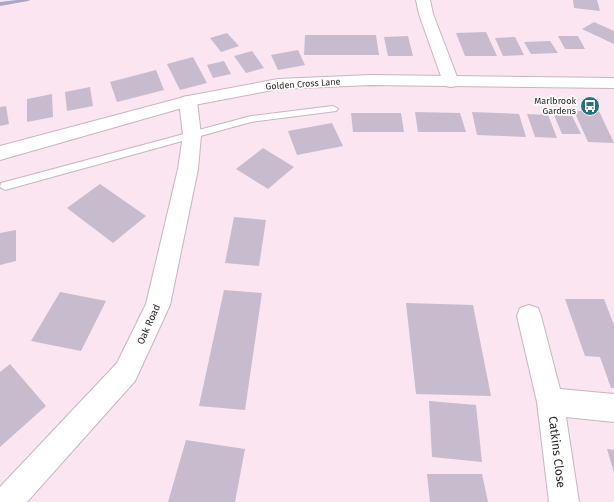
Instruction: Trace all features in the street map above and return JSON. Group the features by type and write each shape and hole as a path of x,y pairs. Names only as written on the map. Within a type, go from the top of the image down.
{"street":[{"path":"423,0 426,14 451,82"},
{"name":"Golden Cross Lane","path":"0,153 188,101 278,84 371,80 614,83"},
{"name":"Oak Road","path":"8,502 126,372 158,305 188,169 192,135 188,101"},
{"name":"Catkins Close","path":"529,316 550,402 564,502"},
{"name":"Catkins Close","path":"550,402 614,408"}],"lane":[{"path":"5,186 251,119 334,109"}],"building":[{"path":"573,0 597,0 600,11 574,8"},
{"path":"594,22 614,31 614,44 582,29"},
{"path":"486,32 497,56 465,56 456,33"},
{"path":"227,33 239,46 221,52 210,38"},
{"path":"305,35 376,35 379,55 304,55"},
{"path":"408,36 413,56 388,56 384,37"},
{"path":"558,36 578,36 585,49 565,49"},
{"path":"515,37 524,55 503,56 495,38"},
{"path":"550,41 558,53 531,54 524,42"},
{"path":"298,50 305,65 278,70 271,55"},
{"path":"252,51 264,68 246,73 234,56"},
{"path":"193,57 207,83 180,90 167,64"},
{"path":"224,61 231,74 213,78 207,65"},
{"path":"156,70 164,90 117,102 110,82"},
{"path":"90,87 93,106 67,111 65,92"},
{"path":"52,94 53,117 27,122 27,99"},
{"path":"6,106 9,124 0,126 0,107"},
{"path":"574,111 599,111 614,143 588,142"},
{"path":"415,112 460,113 466,132 418,132"},
{"path":"472,112 519,114 526,137 477,135"},
{"path":"351,113 401,113 404,132 353,132"},
{"path":"527,114 548,115 557,138 535,137"},
{"path":"554,115 572,116 581,134 562,134"},
{"path":"332,123 343,146 297,155 288,131"},
{"path":"263,148 294,167 268,189 236,169"},
{"path":"100,184 146,216 113,243 67,208"},
{"path":"234,217 266,220 259,266 225,263"},
{"path":"16,230 16,261 0,265 0,233"},
{"path":"224,290 262,293 245,410 199,406"},
{"path":"60,292 106,301 81,351 31,341"},
{"path":"565,299 604,299 614,325 614,388 611,388 600,357 585,356"},
{"path":"406,303 473,305 491,396 416,394"},
{"path":"10,364 46,406 0,447 0,372"},
{"path":"429,401 476,405 482,462 432,457"},
{"path":"186,440 245,449 235,502 168,502"},
{"path":"607,449 614,450 614,473"},
{"path":"427,474 482,474 488,502 430,502"}],"waterway":[{"path":"0,4 28,0"}],"place":[{"name":"Marlbrook Gardens","path":"590,106"}]}
